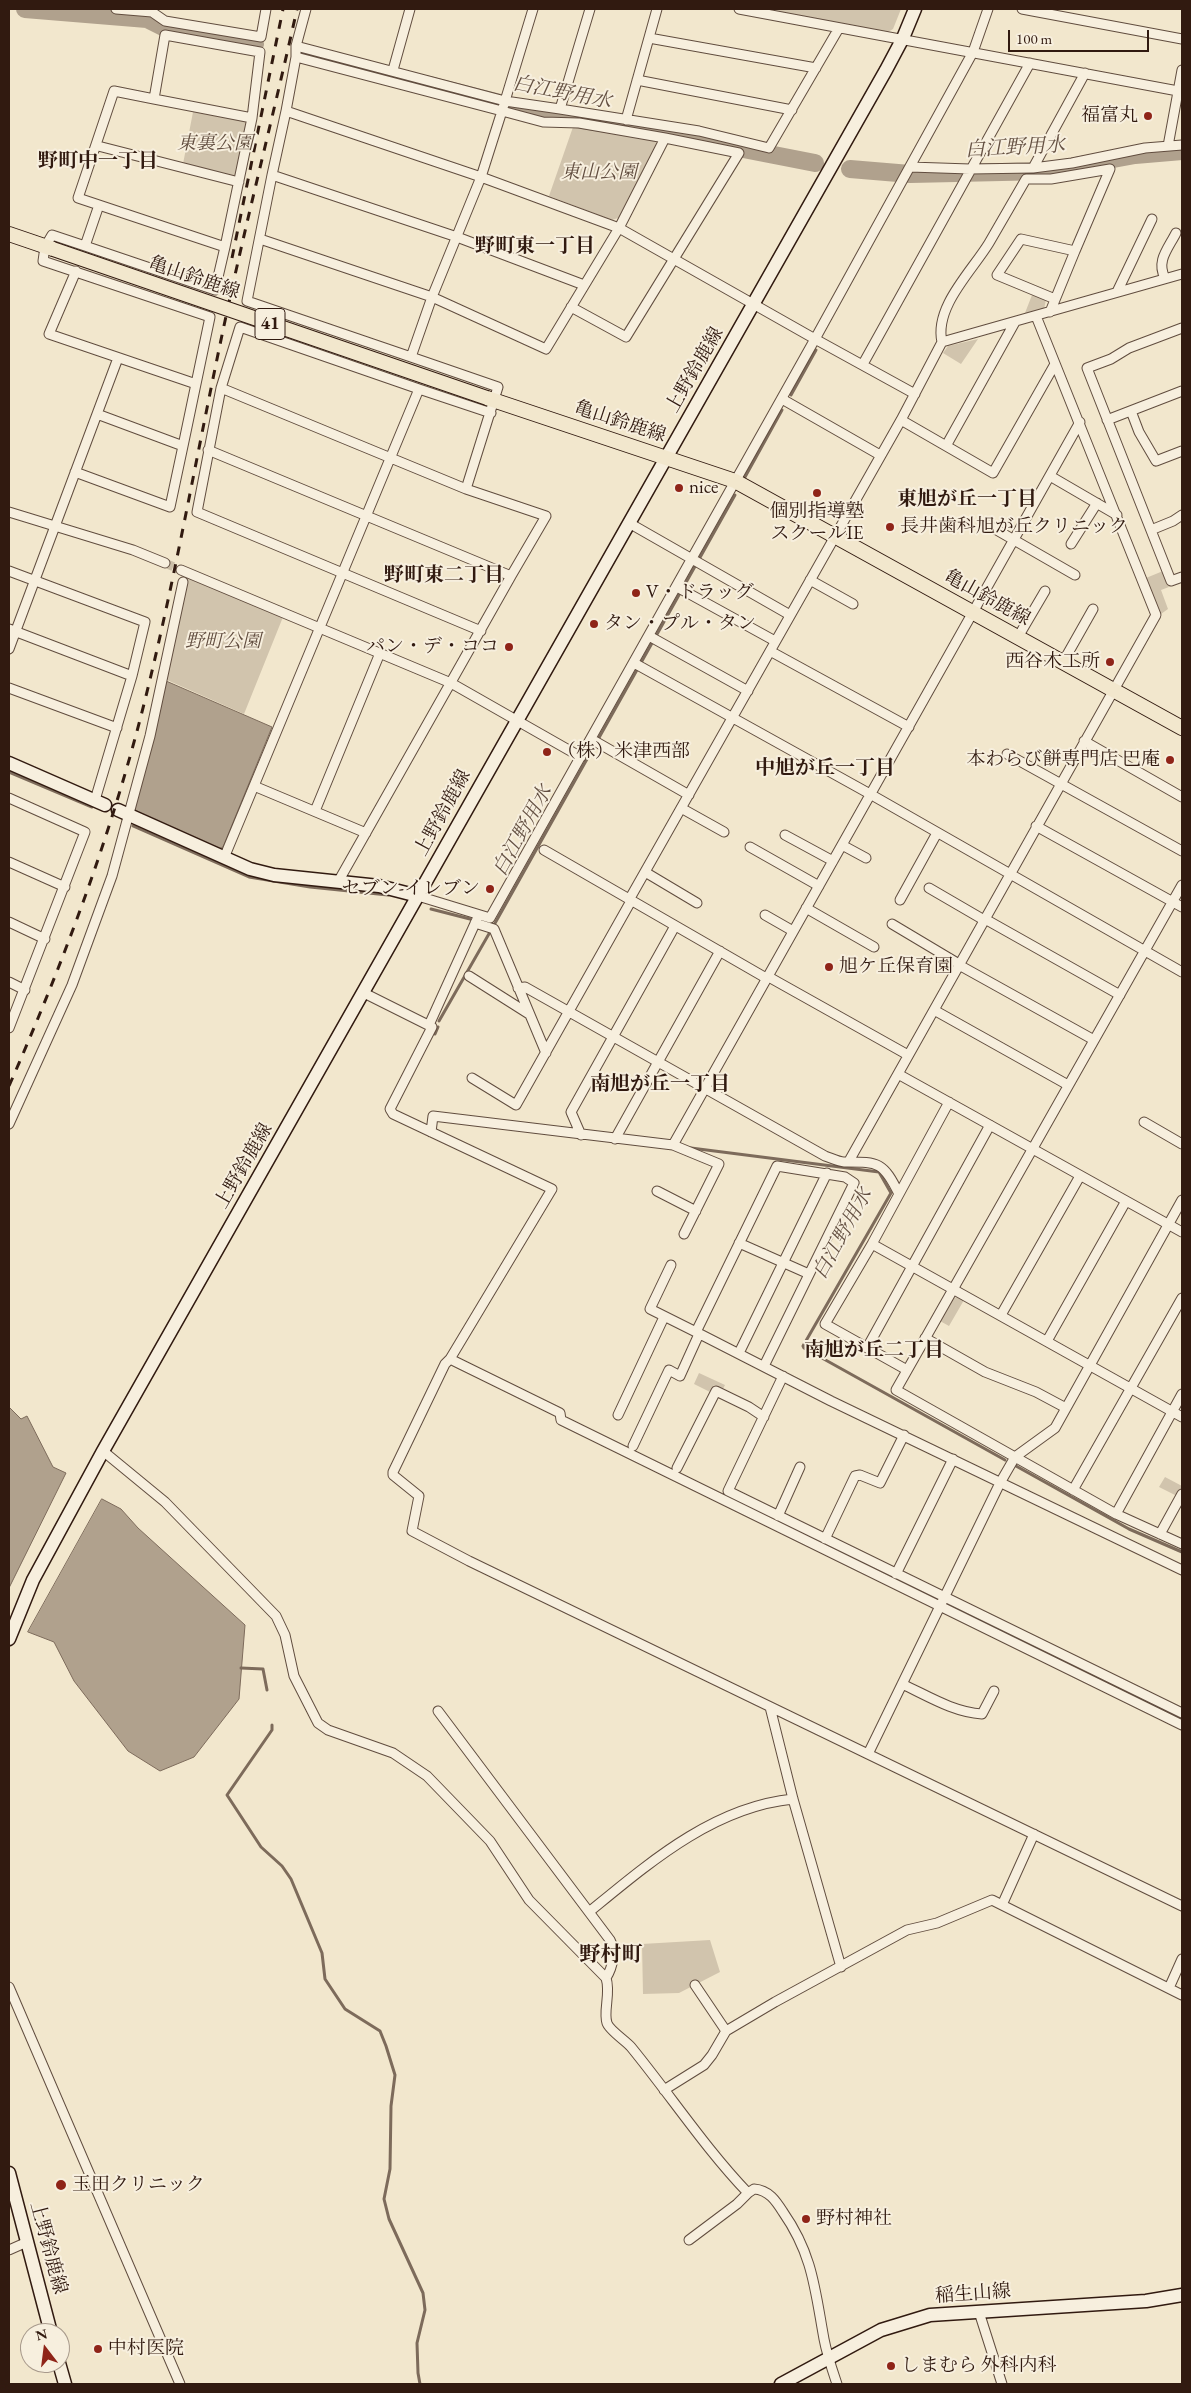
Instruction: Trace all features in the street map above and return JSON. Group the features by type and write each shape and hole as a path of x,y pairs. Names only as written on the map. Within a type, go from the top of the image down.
{"main road":[{"name":"上野鈴鹿線","path":"9,1639 33,1580 103,1451 754,305 903,38 915,9"},
{"name":"亀山鈴鹿線","path":"9,234 491,404 735,481 1182,728"},
{"path":"9,763 100,803"},
{"path":"124,813 250,869 274,875 379,886 418,896"},
{"name":"上野鈴鹿線","path":"9,2173 49,2323"},
{"name":"稲生山線","path":"781,2384 881,2330 930,2315 1146,2301 1182,2294"}],"street":[{"path":"116,9 152,12 165,21 261,37"},
{"path":"75,472 170,507 252,118 266,9"},
{"path":"306,9 296,46 296,57 286,111 248,301 230,353 221,388 197,512 481,631"},
{"path":"393,70 410,9"},
{"path":"411,357 432,297 481,177 533,9"},
{"path":"560,115 590,9"},
{"path":"626,120 657,9"},
{"path":"739,9 759,11 839,28 903,38 1178,91"},
{"path":"477,919 490,918 581,757 595,741 653,638 696,561 735,481 973,52 988,9"},
{"path":"1022,9 1182,40"},
{"path":"296,57 503,106 560,115 626,120 699,131 768,148 839,28"},
{"path":"154,99 165,35 260,52"},
{"path":"649,38 816,68"},
{"path":"296,46 393,70 503,106 543,122 560,115 579,123 739,152 626,337 571,307"},
{"path":"863,364 1030,63"},
{"path":"1168,146 1182,70"},
{"path":"1033,168 1085,73"},
{"path":"637,80 792,110"},
{"path":"225,247 78,198 98,146 114,91 252,118"},
{"path":"286,111 481,177 619,228 914,394"},
{"path":"260,239 432,297 546,348 619,228 665,138"},
{"path":"908,171 1033,168 1072,163 1145,148 1182,145"},
{"path":"98,146 239,182"},
{"path":"472,1078 516,1105 681,808 733,719 880,455 902,420 942,342 941,336 947,306 961,281 988,244 1026,179 1051,179 1113,167 1050,312"},
{"path":"272,175 456,237 584,285"},
{"path":"85,246 99,205"},
{"path":"1117,292 1152,219"},
{"path":"1165,278 1160,269 1161,263 1176,233"},
{"path":"210,317 43,261 52,235 215,290"},
{"path":"1055,299 998,275 1022,239 1075,251"},
{"path":"76,271 49,334 196,384"},
{"path":"942,342 1182,274"},
{"path":"248,301 498,387 491,404 466,489"},
{"path":"845,1177 847,1161 898,1074 1156,615 1036,316"},
{"path":"946,446 1016,322"},
{"path":"240,327 419,388 491,404"},
{"path":"1182,328 1129,348 1111,359 1087,368 1171,582 1182,577"},
{"path":"9,649 12,631 55,526 118,358"},
{"path":"902,420 993,473 1055,364"},
{"path":"221,388 466,489 546,516 338,882"},
{"path":"224,858 419,388"},
{"path":"1107,420 1182,391"},
{"path":"782,399 880,455"},
{"path":"1131,411 1139,432 1156,461 1182,452"},
{"path":"97,414 183,446"},
{"path":"677,1146 704,1089 1080,422"},
{"path":"208,450 511,576"},
{"path":"1050,476 1117,515"},
{"path":"1071,544 1097,503"},
{"path":"9,512 133,550 165,563"},
{"path":"1151,530 1182,515"},
{"path":"629,523 790,615"},
{"path":"988,525 1075,575"},
{"path":"181,570 451,683 518,719 581,757"},
{"path":"9,571 145,622 117,728 100,803"},
{"path":"810,580 853,604"},
{"path":"9,1124 72,984 112,876 124,813 150,736 183,582"},
{"path":"680,589 775,642"},
{"path":"1018,637 1045,591"},
{"path":"1063,662 1092,609"},
{"path":"12,631 132,676"},
{"path":"653,638 748,691"},
{"path":"770,651 909,727"},
{"path":"315,811 380,653"},
{"path":"637,665 870,794 1182,972"},
{"path":"9,688 117,728"},
{"path":"595,741 689,795"},
{"path":"1084,741 1182,797"},
{"path":"1007,754 1182,851"},
{"path":"254,786 366,833"},
{"path":"9,798 85,832 9,1028"},
{"path":"681,808 724,832"},
{"path":"1036,826 1182,908"},
{"path":"900,900 937,833"},
{"path":"785,835 833,861"},
{"path":"842,845 866,858"},
{"path":"750,847 819,886"},
{"path":"544,850 675,926 908,1055"},
{"path":"9,862 64,886"},
{"path":"645,872 697,902"},
{"path":"1182,885 896,1390 1116,1514 1182,1544"},
{"path":"929,888 1120,995"},
{"path":"418,896 477,919 494,929 546,1054"},
{"path":"806,908 874,946"},
{"path":"765,915 793,931"},
{"path":"429,1025 477,919"},
{"path":"9,922 45,939"},
{"path":"892,924 1094,1040"},
{"path":"581,1135 571,1112 675,926"},
{"path":"615,1138 720,951"},
{"path":"468,976 529,1014"},
{"path":"9,982 25,990"},
{"path":"518,988 525,987 825,1156 847,1161 871,1162 881,1166 892,1178 899,1194"},
{"path":"364,993 432,1027 390,1109 392,1114 552,1189 450,1359 445,1364 393,1472 393,1475 419,1496 412,1531 469,1561 1182,1906"},
{"path":"934,1010 1068,1085"},
{"path":"898,1074 1182,1232"},
{"path":"907,1370 825,1324 872,1244 949,1102"},
{"path":"430,1132 433,1116 677,1146 698,1154 719,1164 684,1234"},
{"path":"1144,1122 1182,1144"},
{"path":"867,1348 990,1126"},
{"path":"633,1446 669,1370 680,1376 739,1242 777,1166 845,1177 854,1183 764,1366"},
{"path":"739,1353 827,1173"},
{"path":"1001,1315 1080,1176"},
{"path":"657,1190 696,1211"},
{"path":"868,1754 1000,1483 1015,1457 1056,1428 1089,1365 1182,1200"},
{"path":"1047,1341 1126,1201"},
{"path":"739,1242 809,1274"},
{"path":"872,1244 1182,1417"},
{"path":"671,1265 650,1309 1000,1483 1182,1570"},
{"path":"1073,1490 1182,1298"},
{"path":"618,1414 664,1317"},
{"path":"926,1338 985,1372 1036,1392 1066,1408"},
{"path":"450,1359 561,1416 943,1602 1182,1713"},
{"path":"783,1376 728,1491 896,1574 943,1602 1182,1725"},
{"path":"677,1468 716,1391 749,1407 764,1417"},
{"path":"1116,1514 1182,1394"},
{"path":"825,1539 855,1476 860,1475 880,1484 904,1435"},
{"path":"103,1451 166,1502 276,1616 285,1635 294,1676 318,1723 328,1730 393,1753 427,1776 490,1842 529,1900 606,1978 609,1988 606,2020 608,2026 630,2046 708,2149 748,2193"},
{"path":"896,1574 953,1459"},
{"path":"778,1516 800,1467"},
{"path":"1160,1534 1182,1494"},
{"path":"902,1684 951,1707 982,1714 994,1691"},
{"path":"770,1706 793,1799 841,1967"},
{"path":"438,1711 613,1946 610,1972 606,1978"},
{"path":"589,1912 647,1865 715,1823 758,1805 793,1799"},
{"path":"1002,1905 1034,1834"},
{"path":"664,2090 704,2065 712,2056 726,2031 775,2002 907,1930 936,1924 992,1900 1182,1995"},
{"path":"1168,1988 1182,1959"},
{"path":"695,1985 726,2031"},
{"path":"9,1987 180,2384"},
{"path":"689,2240 754,2189 766,2192 780,2208 800,2237 813,2278 829,2359 837,2384"},
{"path":"9,2250 27,2242"},
{"path":"979,2312 1002,2384"}],"green space":[{"path":"766,9 901,9 893,29 888,32"},
{"name":"東裏公園","path":"193,112 244,121 246,123 236,175 231,176 183,164"},
{"name":"東山公園","path":"573,127 655,139 657,145 621,217 612,220 549,196"},
{"path":"1032,295 1046,300 1044,309 1026,314 1025,313"},
{"path":"978,339 961,364 943,353 948,346"},
{"path":"1163,571 1169,587 1161,590 1168,609 1161,614 1146,578"},
{"name":"野町公園","path":"190,578 283,617 244,714 167,680 187,579"},
{"path":"957,1297 964,1300 949,1326 940,1321 953,1298"},
{"path":"699,1373 725,1385 723,1389 714,1385 710,1392 694,1384"},
{"path":"1165,1477 1182,1486 1177,1496 1159,1487"},
{"path":"710,1940 720,1972 679,1993 643,1994 642,1944"}],"shaded area":[{"path":"166,681 272,727 223,847 219,849 134,811"},
{"path":"9,1407 21,1419 27,1416 53,1467 66,1473 9,1588"},
{"path":"102,1499 121,1509 138,1528 245,1625 239,1699 194,1757 160,1771 128,1751 74,1681 54,1642 28,1632"}],"waterway":[{"name":"白江野用水","path":"25,9 147,19 165,28 255,44"},
{"name":"白江野用水","path":"425,84 539,113 646,130 815,163"},
{"name":"白江野用水","path":"850,169 910,174 1048,171 1135,155 1182,151"},
{"name":"白江野用水","path":"791,395 816,350"},
{"name":"白江野用水","path":"745,477 782,410"},
{"name":"白江野用水","path":"494,925 735,495"},
{"path":"9,772 92,807"},
{"path":"133,826 249,877 310,887 388,895"},
{"path":"431,909 470,919"},
{"name":"白江野用水","path":"439,1021 490,932"},
{"name":"白江野用水","path":"435,1034 438,1027"},
{"name":"白江野用水","path":"691,1148 879,1172 891,1193 803,1346 1005,1460"},
{"name":"白江野用水","path":"1016,1466 1129,1529 1182,1552"},
{"path":"888,1576 1182,1718"},
{"path":"241,1668 263,1669 267,1690"},
{"path":"272,1725 272,1730 227,1795 261,1847 282,1866 291,1879 322,1953 325,1979 345,2009 380,2031 386,2046 395,2075 391,2106 390,2169 384,2199 389,2219 423,2293 425,2310 417,2343 420,2384"}],"tunnel":[{"path":"165,563 181,570"}],"railway":[{"path":"232,258 283,9"},
{"path":"9,1086 68,944 102,848 132,750 167,606 233,282 297,9"}],"place":[{"name":"福富丸","path":"1148,116"},
{"name":"nice","path":"679,488"},
{"name":"個別指導塾 スクールIE","path":"817,493"},
{"name":"長井歯科旭が丘クリニック","path":"890,527"},
{"name":"V・ドラッグ","path":"636,593"},
{"name":"タン・プル・タン","path":"594,624"},
{"name":"パン・デ・ココ","path":"509,647"},
{"name":"西谷木工所","path":"1110,662"},
{"name":"（株）米津西部","path":"547,752"},
{"name":"本わらび餅専門店 巴庵","path":"1170,760"},
{"name":"セブン-イレブン","path":"490,889"},
{"name":"旭ケ丘保育園","path":"829,967"},
{"name":"玉田クリニック","path":"61,2185"},
{"name":"野村神社","path":"806,2219"},
{"name":"中村医院","path":"98,2349"},
{"name":"しまむら 外科内科","path":"891,2366"}],"district":[{"name":"野町中一丁目","path":"98,162"},
{"name":"野町東一丁目","path":"535,247"},
{"name":"東旭が丘一丁目","path":"967,500"},
{"name":"野町東二丁目","path":"444,576"},
{"name":"中旭が丘一丁目","path":"825,769"},
{"name":"南旭が丘一丁目","path":"660,1085"},
{"name":"南旭が丘二丁目","path":"874,1351"},
{"name":"野村町","path":"611,1955"}]}
